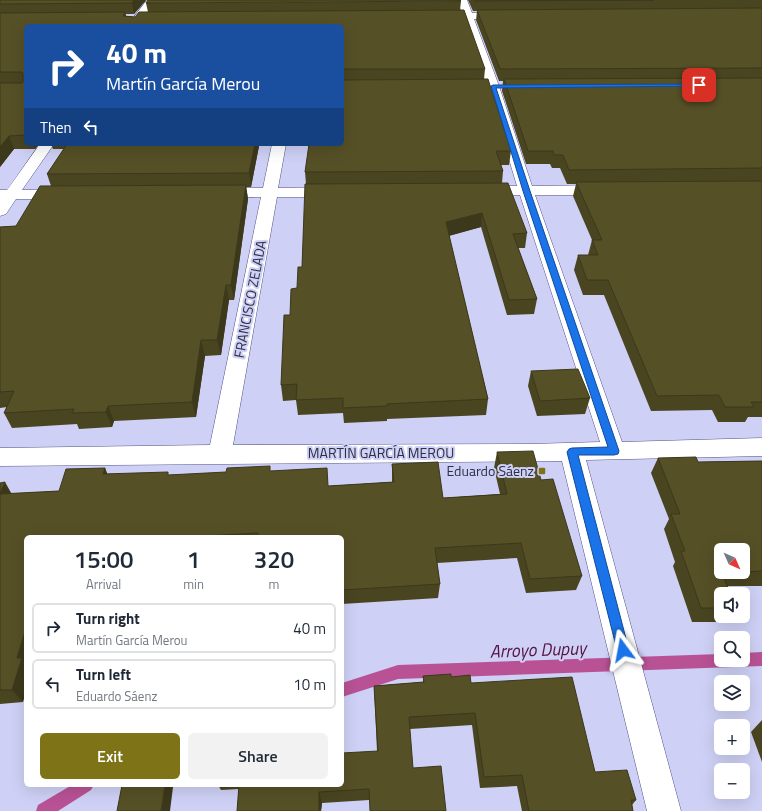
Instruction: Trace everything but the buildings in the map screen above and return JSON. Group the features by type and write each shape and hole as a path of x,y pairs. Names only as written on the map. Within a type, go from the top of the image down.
{"street":[{"path":"135,22 152,0"},
{"path":"462,0 493,86 526,191 614,451"},
{"path":"428,16 515,16"},
{"path":"122,19 135,22 154,19"},
{"path":"0,211 6,195 45,146"},
{"name":"FRANCISCO ZELADA","path":"220,454 279,146"},
{"path":"467,191 621,190"},
{"path":"200,193 350,192"},
{"path":"6,195 82,194"},
{"name":"MARTÍN GARCÍA MEROU","path":"0,457 572,452 762,447"},
{"path":"572,452 620,635 633,696 664,811"}],"waterway":[{"name":"Arroyo Dupuy","path":"750,660 762,659"},
{"name":"Arroyo Dupuy","path":"344,689 398,672 714,661"},
{"name":"Arroyo Dupuy","path":"44,811 83,787"}],"place":[{"name":"Eduardo Sáenz","path":"542,471"}],"route":[{"path":"623,650 572,452 614,451 526,191 493,86 699,85"}]}
